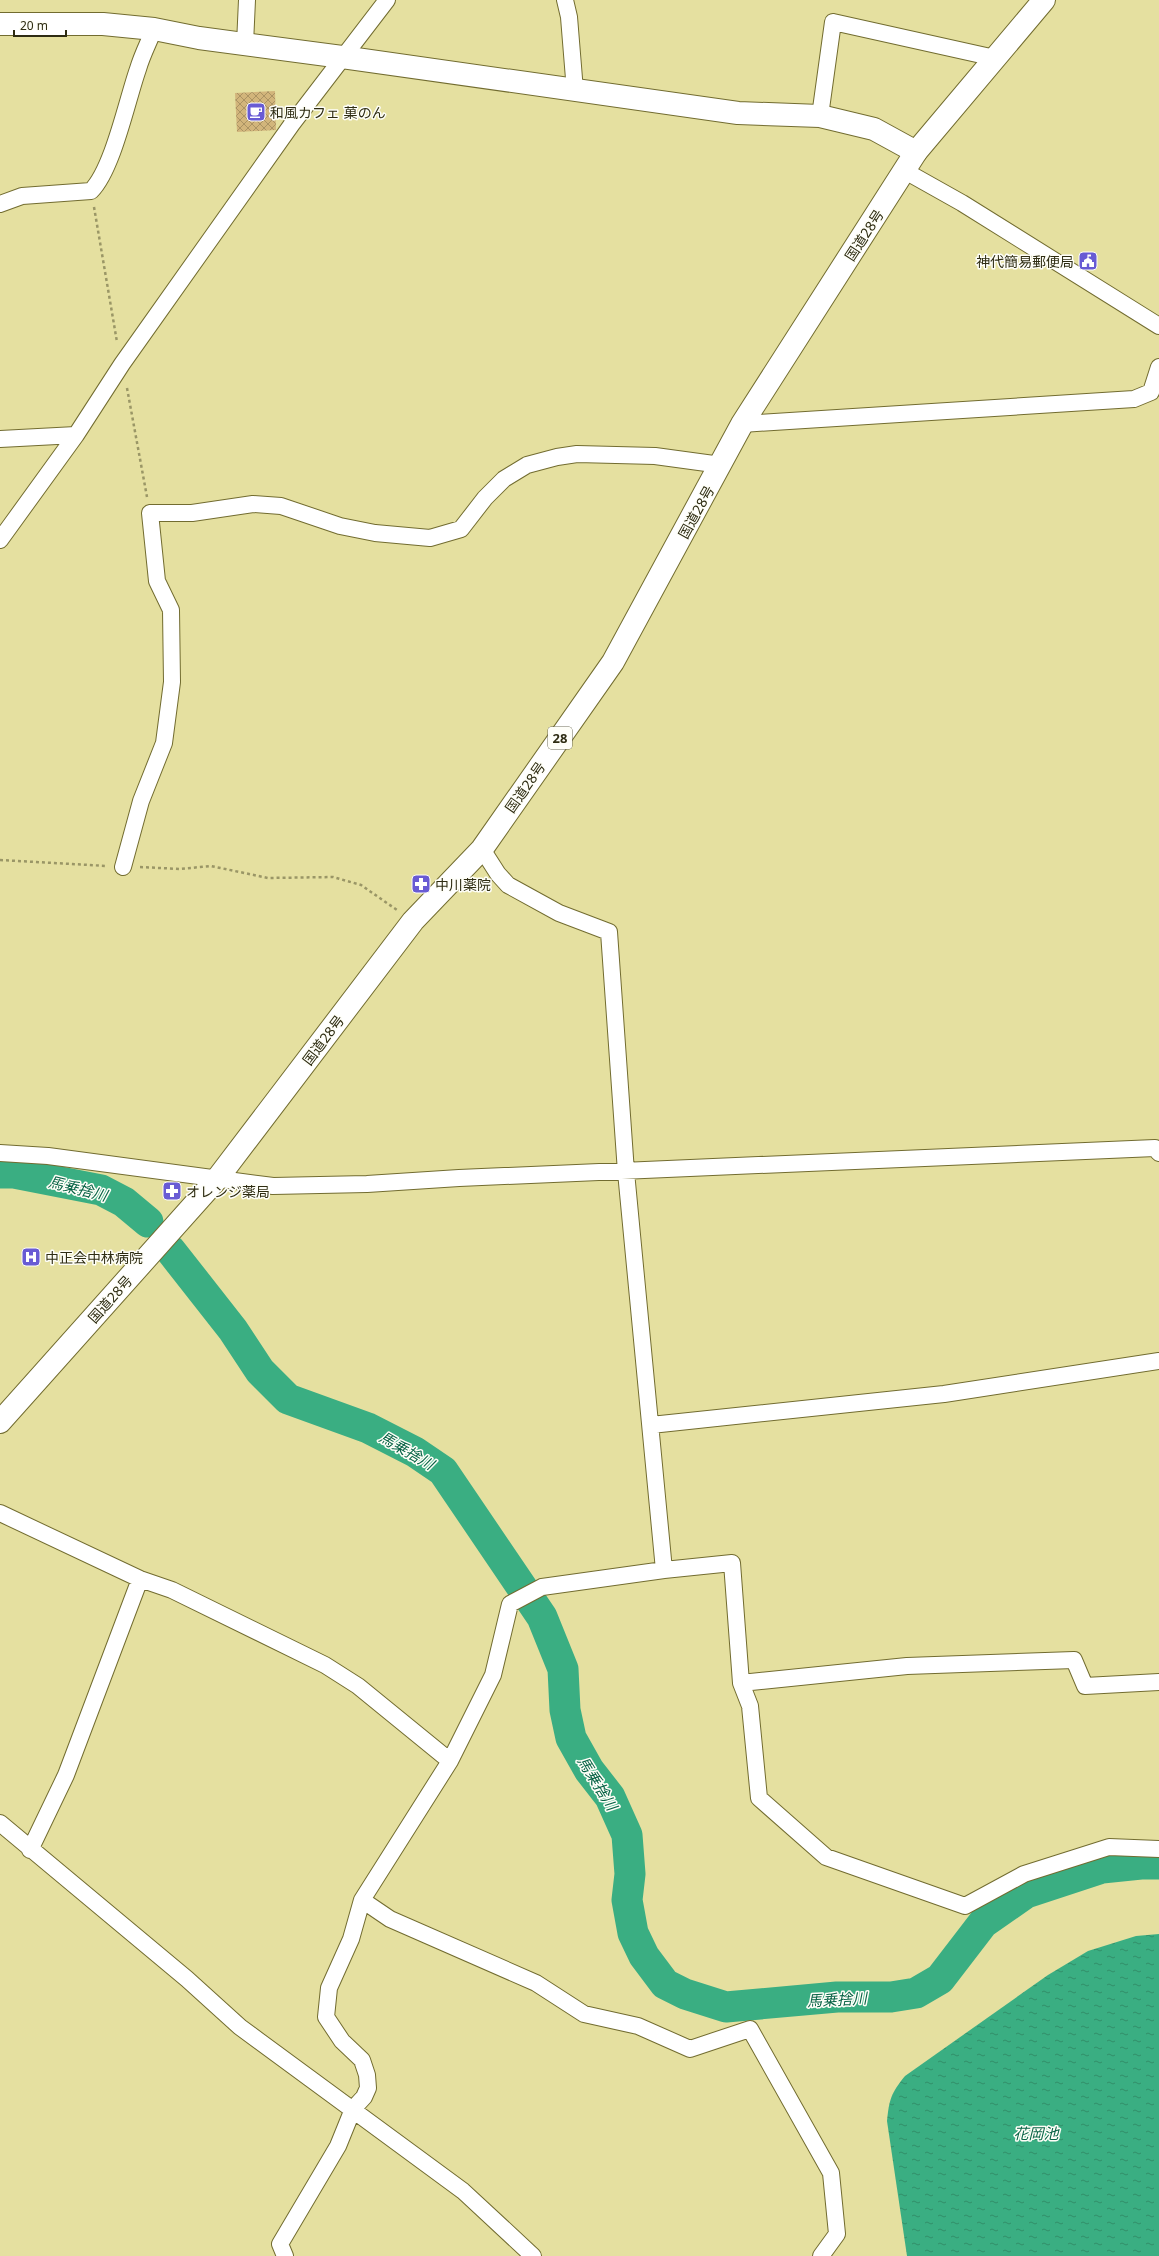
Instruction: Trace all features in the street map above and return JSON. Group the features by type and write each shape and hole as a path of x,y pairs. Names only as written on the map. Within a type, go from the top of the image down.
{"main road":[{"name":"国道28号","path":"0,1422 217,1179 413,921 482,849 614,662 742,424 916,152 1044,0"},
{"path":"0,24 103,24 154,29 199,38 738,113 820,116 874,129 916,152"}],"street":[{"path":"245,44 247,0"},
{"path":"0,540 76,435 122,364 292,124 386,0"},
{"path":"565,0 569,16 576,91"},
{"path":"820,116 832,22 995,58"},
{"path":"0,204 22,196 91,191 99,184 117,136 138,68 154,29"},
{"path":"905,171 962,203 1159,326"},
{"path":"742,424 1134,399 1151,392 1159,367"},
{"path":"0,439 76,435"},
{"path":"123,866 141,801 164,743 172,682 171,610 157,581 150,513 192,513 253,504 274,506 340,526 375,533 430,538 461,529 485,498 504,479 527,465 557,457 577,454 655,456 721,465"},
{"path":"482,849 498,874 508,885 559,913 609,932 626,1172 664,1570"},
{"path":"0,1153 48,1156 280,1186 367,1184 459,1178 626,1172 1158,1146"},
{"path":"650,1425 944,1394 1159,1360"},
{"path":"0,1513 140,1579 172,1590 325,1665 358,1686 450,1761"},
{"path":"285,2256 280,2244 338,2146 353,2109 364,2098 368,2088 367,2075 362,2060 342,2041 326,2017 329,1988 351,1939 362,1900 450,1761 493,1675 510,1604 542,1586 664,1570 732,1563 741,1683 750,1706 759,1798 826,1857 965,1906 1024,1874 1109,1847 1159,1849"},
{"path":"30,1850 66,1775 140,1579"},
{"path":"741,1683 907,1666 1074,1660 1085,1686 1159,1682"},
{"path":"0,1823 30,1850 187,1979 240,2027 463,2191 533,2256"},
{"path":"362,1900 390,1919 536,1983 584,2014 638,2026 690,2049 750,2030 832,2173 837,2234 821,2256"}],"path":[{"path":"91,191 150,513"},
{"path":"0,860 180,869 211,866 268,878 333,876 361,885 413,921"}],"water":[{"name":"花岡池","path":"1159,1934 1159,2256 907,2256 887,2121 892,2097 900,2082 905,2076 1048,1975 1088,1951 1136,1936"}],"building":[{"name":"和風カフェ 菓のん","path":"275,91 276,130 237,132 235,93"}],"waterway":[{"name":"馬乗捨川","path":"0,1173 14,1173 101,1190 124,1202 148,1222"},
{"name":"馬乗捨川","path":"171,1251 233,1330 260,1371 288,1399 368,1428 415,1452 443,1471 542,1617 563,1669 565,1710 571,1738 589,1770 610,1797 627,1835 630,1874 627,1900 633,1933 644,1956 665,1984 685,1994 726,2007 837,1997 891,1997 916,1993 940,1979 983,1923 1026,1893 1102,1868 1141,1864 1159,1864"}],"place":[{"name":"和風カフェ 菓のん","path":"256,112"},
{"name":"神代簡易郵便局","path":"1088,261"},
{"name":"中川薬院","path":"421,884"},
{"name":"オレンジ薬局","path":"172,1191"},
{"name":"中正会中林病院","path":"31,1257"}]}
